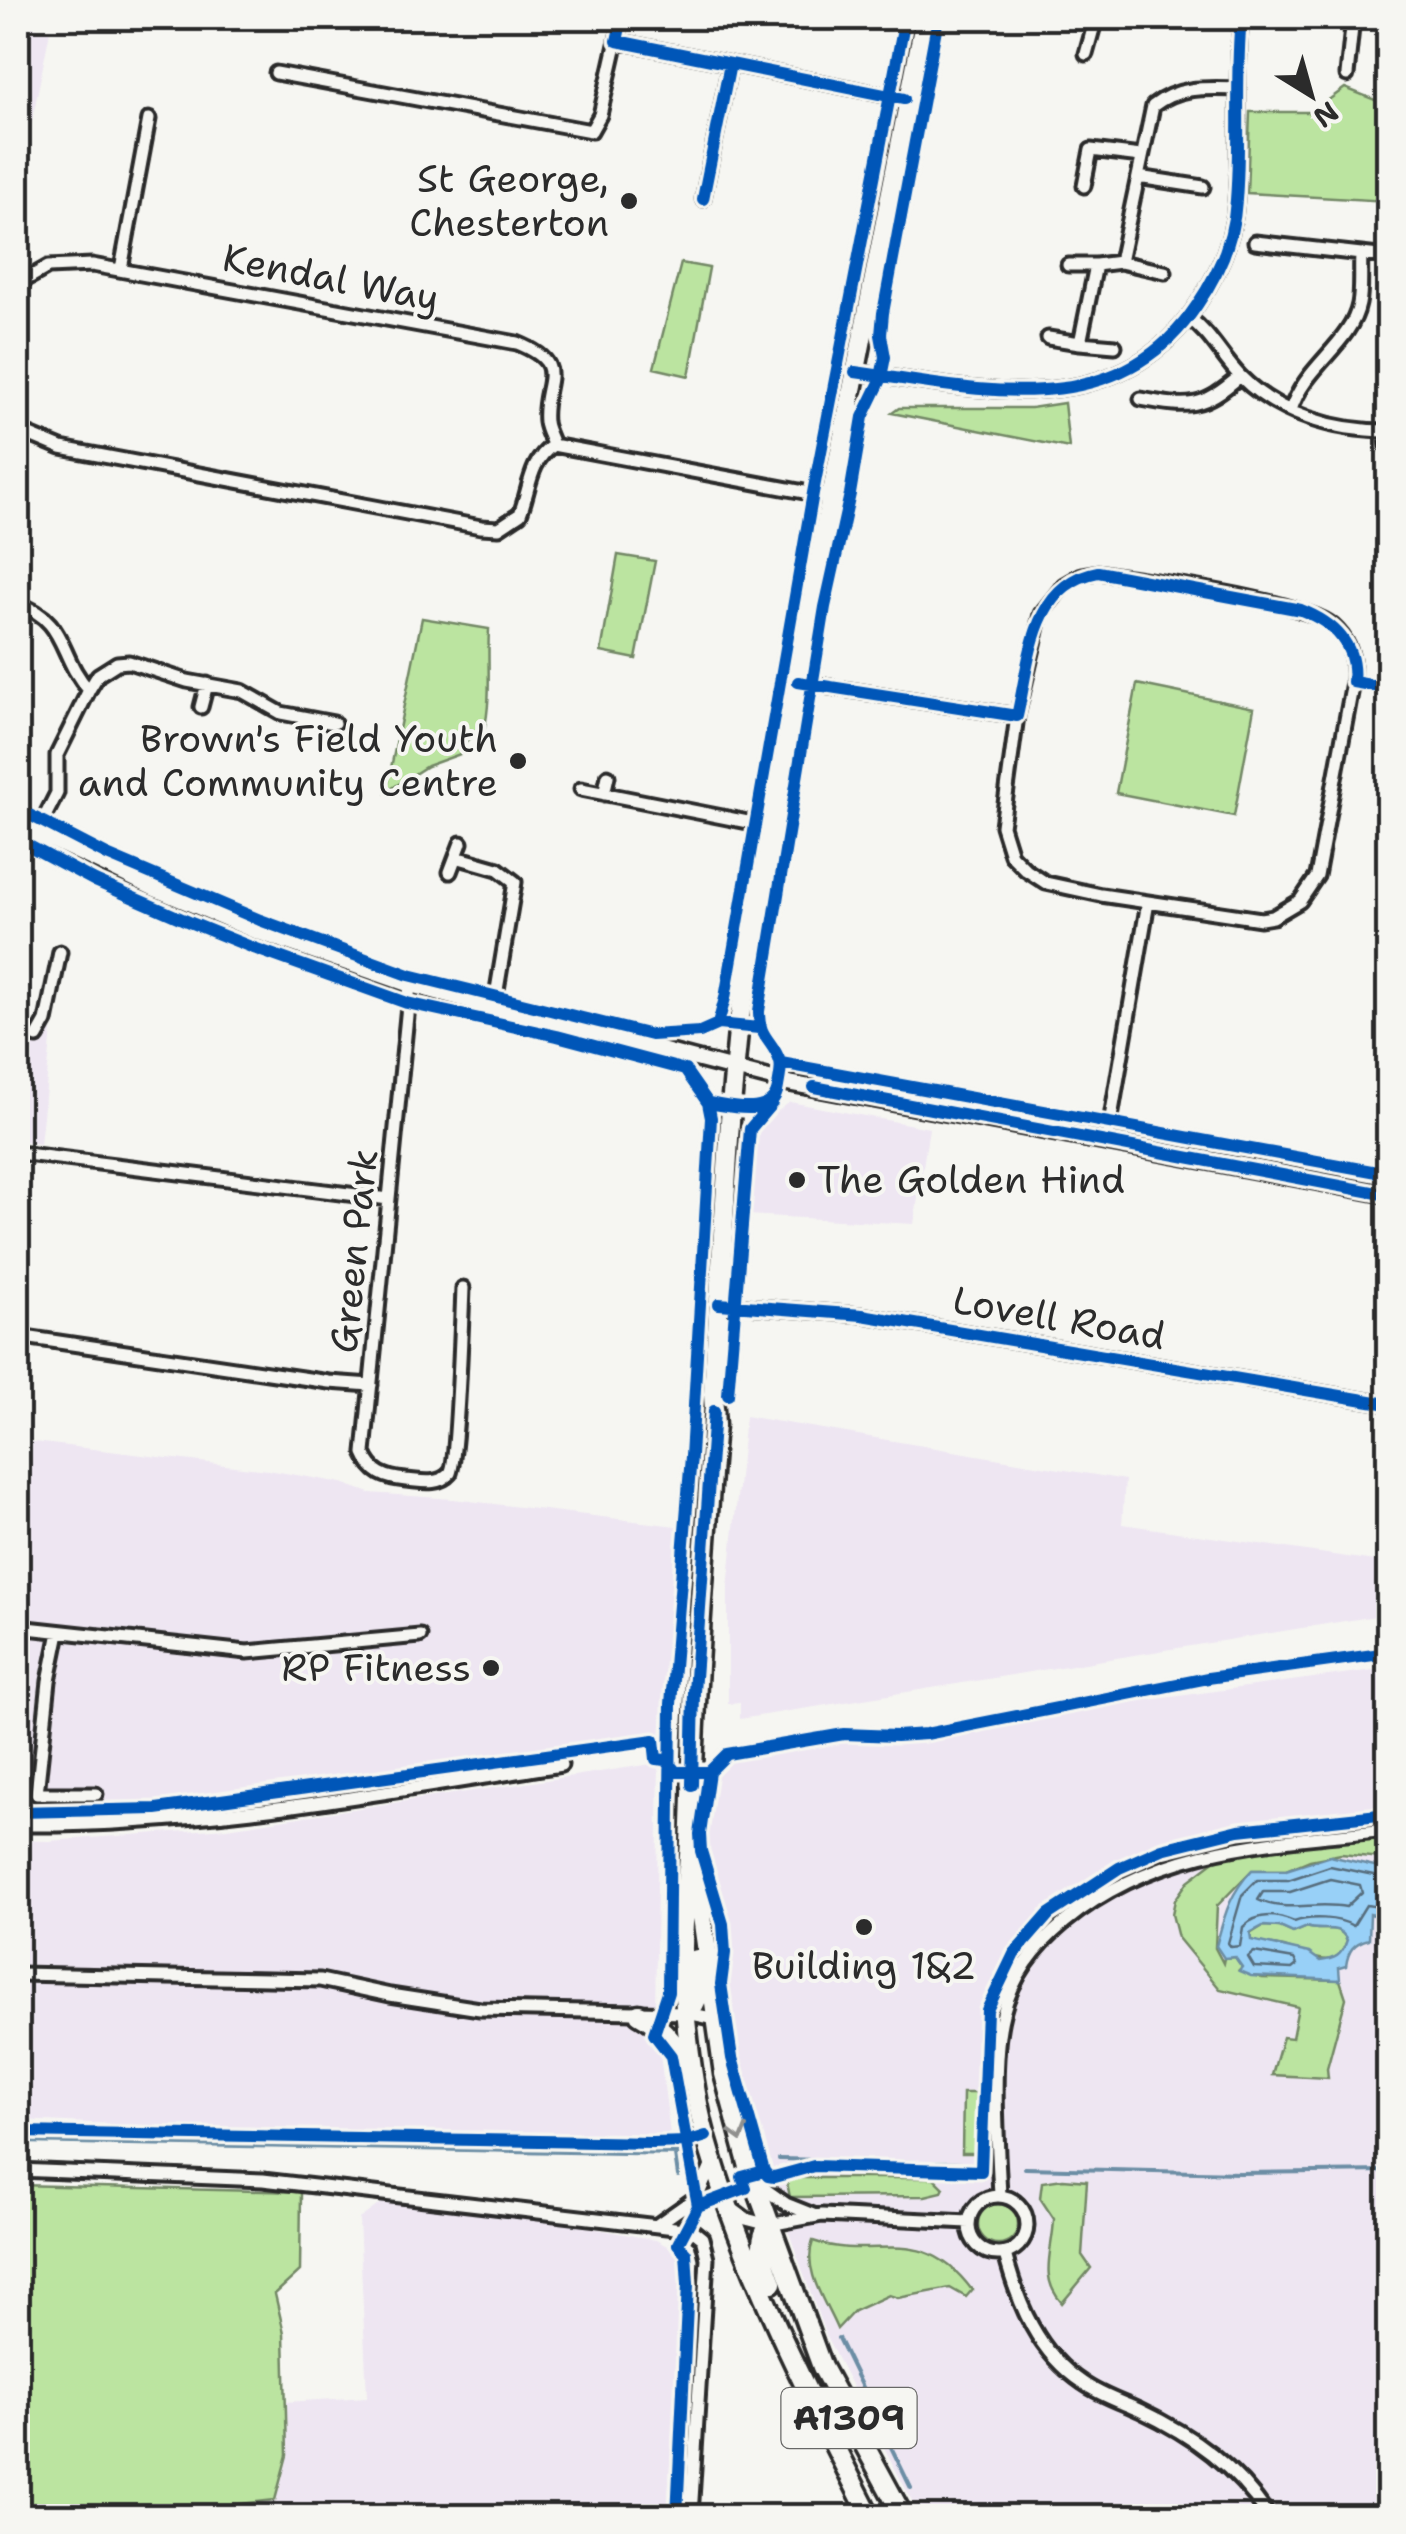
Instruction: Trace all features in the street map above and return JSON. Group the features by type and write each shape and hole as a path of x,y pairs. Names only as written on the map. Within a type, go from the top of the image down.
{"main road":[{"name":"A1309","path":"870,2516 802,2378 745,2248 713,2157 700,2113 682,1950 694,1692 715,1424 718,1304 739,1021 831,497 925,18"},
{"name":"A1309","path":"690,1831 716,2020 735,2123 768,2225 822,2367 903,2516"},
{"name":"A1309","path":"687,2013 696,2006 699,1996 696,1934 702,1909"},
{"name":"A1309","path":"639,2014 665,2030 676,2044 700,2113"},
{"name":"A1309","path":"768,2225 763,2232 764,2260 802,2378"}],"street":[{"path":"276,73 573,130 591,130 600,116 622,18"},
{"path":"1086,54 1096,18"},
{"path":"855,372 981,389 1035,392 1076,388 1110,378 1140,362 1189,318 1212,284 1228,244 1236,202 1241,18"},
{"path":"1347,74 1353,18"},
{"path":"617,41 909,100"},
{"path":"703,199 730,64"},
{"path":"1120,262 1153,106 1169,94 1195,88 1237,90"},
{"path":"121,270 150,118"},
{"path":"1084,186 1091,150 1141,156"},
{"path":"1138,177 1202,187"},
{"path":"1255,242 1388,257"},
{"path":"1291,410 1297,390 1349,327 1359,305 1361,256"},
{"path":"1068,265 1120,262 1165,272"},
{"name":"Kendal Way","path":"18,284 36,271 66,265 121,270 528,347 539,352 550,373 545,424 553,446"},
{"path":"1080,343 1096,265"},
{"path":"1189,318 1204,328 1240,376 1273,401 1328,425 1387,431 1388,448"},
{"path":"1048,338 1115,346"},
{"path":"1141,400 1156,408 1202,404 1240,376"},
{"path":"18,431 60,448 499,528 520,514 532,470 542,453 553,446 831,497"},
{"path":"1098,572 1301,610 1320,617 1343,637 1351,652 1353,682 1318,876 1287,910 1261,919 1046,882 1011,855 1002,826 1017,716 1041,614 1055,593 1081,576 1098,572"},
{"path":"37,612 46,598"},
{"path":"18,604 37,612 59,632 76,676 89,690"},
{"path":"33,841 57,793 58,755 89,690 105,669 128,662 242,691 281,713 334,724"},
{"path":"798,682 1017,716"},
{"path":"201,707 208,684"},
{"path":"604,794 608,776"},
{"path":"581,789 773,827"},
{"path":"18,824 33,841 255,931 410,985 494,1008 788,1083 1388,1195"},
{"path":"450,872 461,843"},
{"path":"456,857 506,872 516,886 494,1008"},
{"path":"1107,1141 1148,902"},
{"path":"38,1037 46,1021 60,952"},
{"name":"Green Park","path":"410,985 366,1458 386,1478 432,1482 446,1477 456,1462 453,1436 463,1288"},
{"path":"18,1153 389,1199"},
{"name":"Lovell Road","path":"718,1304 862,1315 1388,1404"},
{"path":"18,1336 371,1385"},
{"path":"18,1627 247,1652 420,1636"},
{"path":"60,1632 49,1682 37,1794 96,1794"},
{"path":"18,1825 78,1826 270,1810 562,1766"},
{"path":"1000,2196 999,2030 1020,1971 1054,1932 1100,1897 1179,1860 1239,1845 1388,1830"},
{"path":"18,1974 320,1980 480,2010 687,2013 716,2020"},
{"path":"662,2014 676,2002 685,1984"},
{"path":"657,2225 698,2196 713,2157"},
{"path":"18,2170 263,2180 686,2228 702,2238 706,2258 691,2516"},
{"path":"753,2178 786,2204 816,2216"},
{"path":"1000,2196 1016,2203 1027,2227 1020,2244 1005,2254 978,2247 969,2222 977,2205 1000,2196"},
{"path":"731,2208 746,2220 768,2225 816,2216 969,2222"},
{"path":"1005,2254 1028,2324 1064,2366 1083,2384 1202,2445 1241,2478 1269,2516"}],"shaded area":[{"path":"18,24 50,31 18,178"},
{"path":"18,1016 52,1031 40,1144 18,1141"},
{"path":"790,1102 929,1128 914,1224 746,1215 753,1130"},
{"path":"745,1416 1125,1480 1122,1524 1388,1563 1388,1614 740,1719 740,1703 728,1704 728,1589"},
{"path":"18,1440 268,1470 342,1483 370,1493 676,1526 660,1737 155,1804 18,1805"},
{"path":"1388,1668 1388,2516 920,2516 827,2339 757,2143 725,1985 727,1931 708,1846 709,1791 726,1760"},
{"path":"659,1763 655,2014 670,2134 361,2134 18,2120 18,1840 227,1828"},
{"path":"388,2198 534,2217 656,2240 678,2252 682,2259 667,2516 212,2516 211,2507 275,2499 287,2455 285,2402 367,2397 359,2219"}],"green space":[{"path":"1345,88 1388,105 1388,201 1247,193 1250,112 1312,112"},
{"path":"681,263 709,268 689,376 654,368"},
{"path":"1064,403 1069,448 892,413 899,408 1031,408"},
{"path":"618,555 655,561 636,659 601,652"},
{"path":"422,618 489,629 489,693 484,731 478,729 461,747 463,753 427,766 386,792"},
{"path":"1137,684 1254,708 1234,816 1116,793"},
{"path":"1349,1838 1386,1839 1380,1858 1341,1854 1286,1870 1252,1870 1217,1906 1215,1948 1223,1963 1224,1958 1235,1957 1242,1967 1239,1970 1262,1978 1340,1980 1346,1998 1327,2068 1328,2078 1272,2075 1283,2037 1292,2038 1298,2007 1220,1989 1178,1938 1172,1914 1175,1900 1188,1881 1225,1853"},
{"path":"1263,1926 1293,1933 1307,1927 1335,1930 1347,1940 1336,1957 1321,1959 1251,1940 1250,1934"},
{"path":"963,2093 980,2093 979,2153 962,2153"},
{"path":"786,2178 934,2178 944,2188 925,2196 790,2197"},
{"path":"1087,2181 1082,2255 1091,2268 1062,2303 1050,2283 1049,2273 1054,2219 1040,2198 1042,2182"},
{"path":"18,2185 301,2192 300,2271 275,2294 284,2333 287,2455 275,2500 212,2507 212,2516 18,2516"},
{"path":"998,2204 1012,2210 1018,2224 1012,2238 998,2244 984,2238 978,2224 984,2210"},
{"path":"813,2241 836,2247 916,2250 953,2269 972,2290 966,2297 950,2288 898,2298 889,2295 854,2311 837,2329 813,2275"}],"water":[{"path":"1330,1856 1388,1869 1388,1918 1370,1914 1369,1939 1352,1948 1346,1966 1339,1968 1340,1980 1251,1976 1239,1971 1242,1967 1235,1957 1224,1958 1216,1946 1233,1897 1252,1870 1286,1870","holes":["1263,1926 1293,1933 1307,1927 1335,1930 1347,1940 1337,1956 1320,1961 1309,1953 1251,1940 1250,1933"]}],"waterway":[{"path":"18,2142 681,2154"},
{"path":"675,2155 678,2176"},
{"path":"779,2159 963,2163"},
{"path":"1025,2168 1239,2173 1388,2171"},
{"path":"838,2338 911,2488"}],"cycle path":[{"path":"622,18 617,41 904,99"},
{"path":"718,1024 813,493 905,18"},
{"path":"708,1103 760,1107 775,1097 778,1087 780,1062 761,1027 759,1011 825,607 863,417 880,382 885,357 883,313 938,18"},
{"path":"855,372 948,386 1041,390 1086,384 1127,369 1164,343 1205,293 1232,228 1241,18"},
{"path":"703,199 730,64"},
{"path":"798,682 1017,716 1031,649 1046,608 1076,579 1098,572 1301,610 1324,621 1341,637 1351,657 1353,682 1388,688"},
{"path":"18,809 107,855 260,920 409,975 651,1035 700,1032 718,1024 759,1028"},
{"path":"18,840 95,881 189,922 407,1003 557,1036 685,1070 708,1103 711,1118 691,1456 671,1704 668,1992 654,2034 671,2056 698,2206"},
{"path":"781,1063 1388,1174"},
{"path":"814,1087 1388,1195"},
{"path":"728,1395 750,1129 772,1103"},
{"path":"719,1304 862,1315 1388,1404"},
{"path":"692,1785 694,1692 714,1411"},
{"path":"764,2171 732,2058 721,1984 723,1924 701,1851 709,1772 727,1754 844,1734 926,1734 1208,1678 1388,1653"},
{"path":"18,1812 156,1809 654,1740 656,1759 666,1760 676,1772 709,1772"},
{"path":"698,2206 746,2188 742,2177 764,2171 774,2177 814,2166 981,2171 987,2010 1014,1954 1049,1914 1119,1868 1162,1849 1239,1830 1388,1814"},
{"path":"18,2132 652,2143 687,2142 706,2136"},
{"path":"677,2516 688,2284 686,2253 678,2244 698,2206"}],"place":[{"name":"St George, Chesterton","path":"629,201"},
{"name":"Brown's Field Youth and Community Centre","path":"518,761"},
{"name":"The Golden Hind","path":"797,1180"},
{"name":"RP Fitness","path":"491,1668"},
{"name":"Building 1&2","path":"864,1927"}]}
